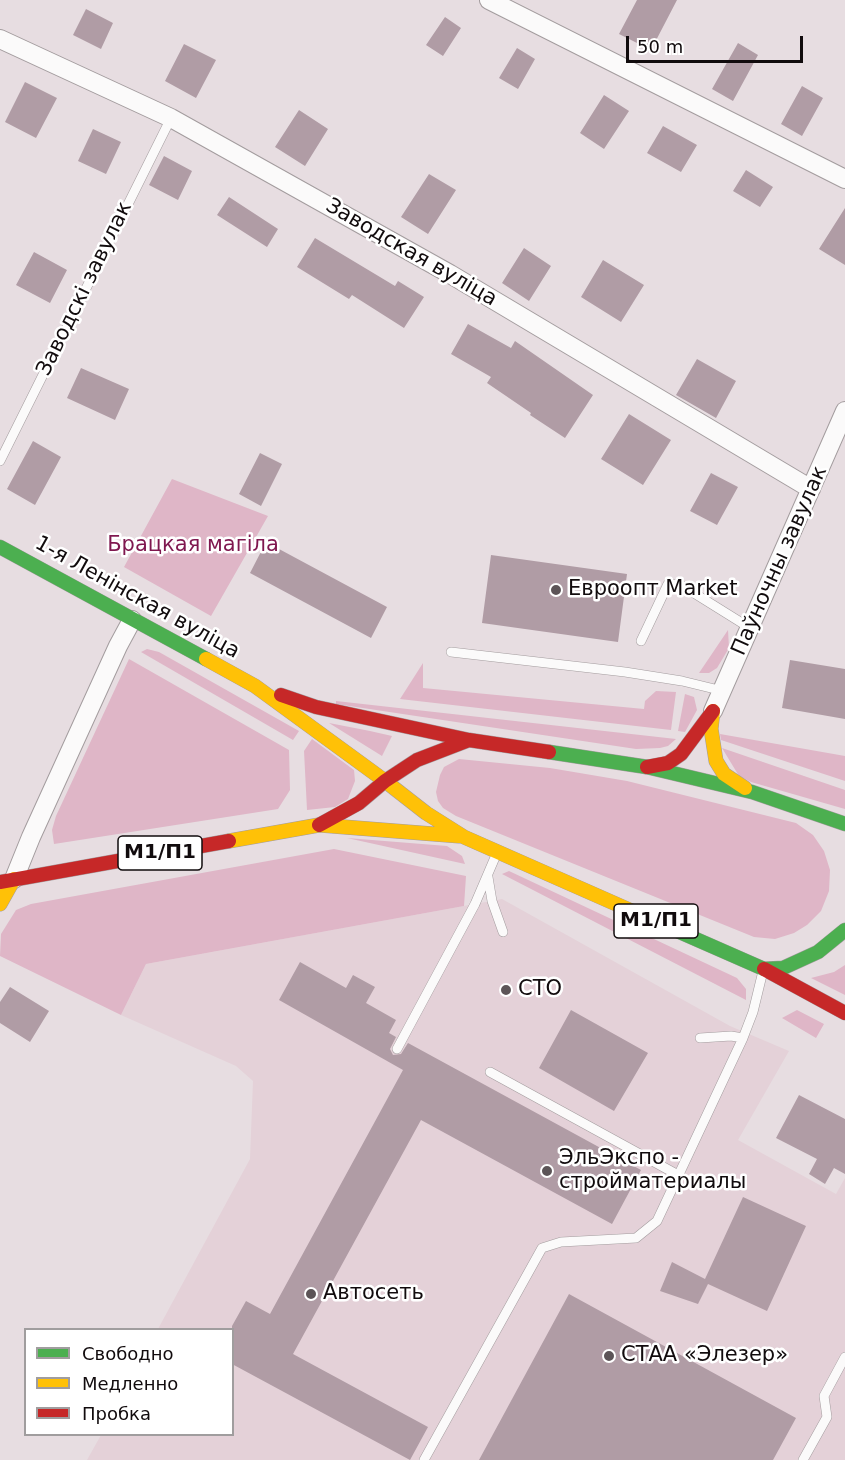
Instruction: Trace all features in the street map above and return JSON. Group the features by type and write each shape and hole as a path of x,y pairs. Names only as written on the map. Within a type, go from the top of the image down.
{"main road":[{"name":"1-я Ленінская вуліца","path":"0,547 255,686"},
{"path":"255,686 316,707 469,740"},
{"path":"255,686 464,837"},
{"path":"647,766 668,763 681,754 713,711"},
{"path":"713,711 711,729 716,761 724,774 752,792"},
{"name":"М1/П1","path":"319,825 359,803 385,781 417,760 469,740 647,766 752,792 845,824"},
{"path":"424,772 431,759 441,749"},
{"path":"424,797 435,818"},
{"path":"820,815 838,837"},
{"name":"М1/П1","path":"7,880 319,825 464,837 764,969"},
{"path":"0,904 7,880"},
{"path":"764,969 783,968 818,952 845,930"},
{"path":"764,969 845,1013"}],"street":[{"path":"489,0 845,179"},
{"name":"Заводская вуліца","path":"0,39 171,118 450,274 812,489"},
{"name":"Паўночны завулак","path":"713,711 845,411"},
{"path":"7,880 31,837 132,620"}],"lane":[{"name":"Заводскі завулак","path":"0,461 171,118"},
{"path":"640,641 668,584 681,585 750,628"},
{"path":"451,652 625,672 682,681 723,691"},
{"path":"397,1049 475,904 498,850"},
{"path":"487,874 492,902 503,932"},
{"path":"424,1460 542,1248 561,1242 636,1238 657,1221 743,1038 764,969"},
{"path":"700,1038 731,1036 743,1038"},
{"path":"490,1072 678,1175"},
{"path":"803,1460 827,1417 824,1396 845,1357"}],"shaded area":[{"path":"502,899 730,1026 789,1051 738,1140 836,1194 845,1178 845,1460 87,1460 100,1436 234,1436 234,1328 159,1328 250,1159 253,1081 236,1066 121,1015 146,964"}],"green space":[{"name":"Брацкая магіла","path":"172,479 268,516 211,616 124,567"},
{"path":"728,630 729,648 717,668 709,673 699,673"},
{"path":"147,649 159,652 299,731 293,740 141,652"},
{"path":"129,659 289,750 290,790 278,809 54,844 52,830 56,816"},
{"path":"423,663 423,688 644,709 645,701 656,691 676,692 671,730 400,699"},
{"path":"685,694 694,697 697,710 685,732 678,731"},
{"path":"336,701 676,739 668,746 660,748 636,749 336,704"},
{"path":"329,723 370,731 392,736 382,756"},
{"path":"720,734 845,756 845,781 721,740"},
{"path":"312,739 354,770 355,781 348,799 335,807 307,810 304,751"},
{"path":"722,748 845,790 845,809 751,782 739,776"},
{"path":"459,759 550,768 627,781 796,823 813,835 824,851 830,870 829,891 821,911 807,925 794,933 775,939 754,937 456,816 443,808 436,792 444,767"},
{"path":"347,838 447,846 462,856 465,864"},
{"path":"334,849 466,876 464,906 146,964 121,1015 0,956 1,934 16,910 31,904"},
{"path":"509,871 737,978 746,989 746,1000 502,874"},
{"path":"845,965 845,995 811,978 834,972"},
{"path":"797,1010 824,1024 816,1038 782,1018"}],"building":[{"path":"637,0 677,0 651,50 619,34"},
{"path":"86,9 113,23 101,49 73,35"},
{"path":"445,17 461,28 443,56 426,45"},
{"path":"738,43 758,55 733,101 712,89"},
{"path":"184,44 216,60 196,98 165,81"},
{"path":"517,48 535,59 518,89 499,78"},
{"path":"25,82 57,98 36,138 5,122"},
{"path":"802,86 823,98 802,136 781,124"},
{"path":"604,95 629,111 604,149 580,133"},
{"path":"299,110 328,129 305,166 275,147"},
{"path":"663,126 697,145 681,172 647,153"},
{"path":"93,129 121,142 106,174 78,161"},
{"path":"164,156 192,171 178,200 149,185"},
{"path":"746,170 773,187 760,207 733,191"},
{"path":"429,174 456,190 428,234 401,217"},
{"path":"229,197 278,229 267,247 217,215"},
{"path":"845,208 845,265 819,249"},
{"path":"315,238 395,286 398,281 424,297 404,328 352,295 349,299 297,267"},
{"path":"524,248 551,266 529,301 502,283"},
{"path":"34,252 67,270 50,303 16,285"},
{"path":"603,260 644,285 621,322 581,297"},
{"path":"468,324 511,348 515,341 593,395 565,438 487,383 491,377 451,354"},
{"path":"697,359 736,381 716,418 676,395"},
{"path":"81,368 129,389 115,420 67,398"},
{"path":"629,414 671,440 643,485 601,459"},
{"path":"33,441 61,457 35,505 7,489"},
{"path":"260,453 282,464 261,506 239,494"},
{"path":"711,473 738,487 717,525 690,511"},
{"path":"266,542 387,607 371,638 250,573"},
{"name":"Евроопт Market","path":"491,555 627,574 618,642 482,623"},
{"path":"790,660 845,669 845,719 782,708"},
{"path":"300,962 346,988 353,975 375,987 366,1003 396,1020 389,1033 396,1037 390,1049 393,1055 401,1054 408,1043 641,1170 612,1224 421,1120 293,1354 428,1427 410,1460 234,1365 234,1328 232,1326 246,1301 270,1314 403,1070 279,1000"},
{"path":"10,987 49,1011 30,1042 0,1023 0,1002"},
{"path":"571,1010 648,1053 614,1111 539,1068"},
{"path":"799,1095 845,1119 845,1174 834,1168 825,1184 809,1174 817,1159 776,1138"},
{"path":"743,1197 806,1226 767,1311 708,1284 698,1304 660,1291 672,1262 705,1279"},
{"name":"СТАА «Элезер»","path":"569,1294 796,1418 773,1460 479,1460"}],"traffic: fast":[{"path":"0,547 206,659"},
{"path":"549,752 647,767 752,792 845,824"},
{"path":"650,919 764,969 783,968 818,952 845,930"}],"traffic: slow":[{"path":"206,659 255,686 385,781"},
{"path":"713,711 711,729 716,761 724,774 745,788"},
{"path":"385,781 426,813 464,837 650,919"},
{"path":"229,841 319,825 459,836"},
{"path":"0,904 14,879"}],"traffic: jam":[{"path":"281,695 316,707 469,740"},
{"path":"647,767 668,763 681,754 713,711"},
{"path":"319,825 359,803 385,781 417,760 469,740 549,752"},
{"path":"0,882 229,841"},
{"path":"764,969 845,1013"}],"place":[{"name":"Евроопт Market","path":"556,590"},
{"name":"СТО","path":"506,990"},
{"name":"ЭльЭкспо - стройматериалы","path":"547,1171"},
{"name":"Автосеть","path":"311,1294"},
{"name":"СТАА «Элезер»","path":"609,1356"}]}
